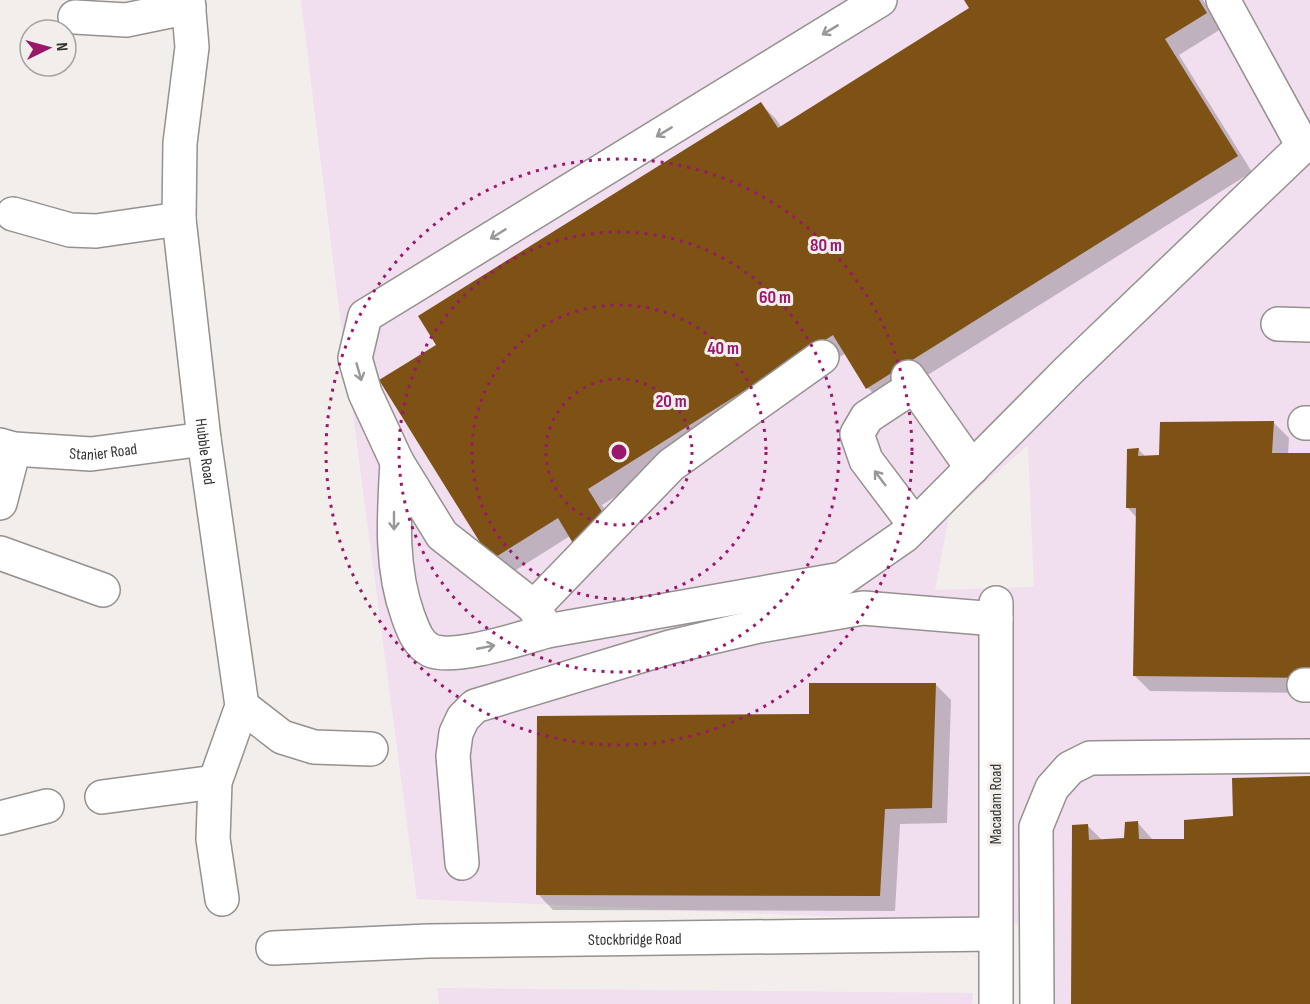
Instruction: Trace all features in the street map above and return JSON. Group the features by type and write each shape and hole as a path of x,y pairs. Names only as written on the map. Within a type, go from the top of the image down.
{"street":[{"path":"880,0 365,316 355,358 365,393 397,462 442,535 541,619 842,579 903,536 1069,370 1303,146 1223,0"},
{"path":"75,17 126,20 188,4"},
{"name":"Hubble Road","path":"188,4 192,47 180,142 179,219 204,439 242,706 215,782 213,839 222,899"},
{"path":"13,214 70,230 96,231 179,219"},
{"path":"1278,324 1310,325"},
{"path":"397,462 394,516 395,564 403,602 415,636 430,650 449,653 492,646 541,619 671,465 822,357"},
{"path":"915,525 866,460 857,434 867,417 911,381 972,468"},
{"name":"Stanier Road","path":"7,447 91,454 204,439"},
{"path":"0,503 7,447"},
{"path":"0,553 103,590"},
{"name":"Macadam Road","path":"462,863 453,756 456,733 463,717 476,706 670,647 759,626 863,608 996,611 996,1004"},
{"path":"242,706 282,737 314,747 371,749"},
{"path":"1037,1004 1036,827 1052,788 1071,768 1090,758 1310,756"},
{"path":"102,797 215,782"},
{"path":"0,818 47,806"},
{"name":"Stockbridge Road","path":"273,948 428,941 995,934"}],"shaded area":[{"path":"301,0 1310,0 1310,1004 1032,1004 1032,925 417,899","holes":["1028,445 1034,587 935,590 949,515"]},
{"path":"437,988 973,993 972,1004 439,1004"}],"building":[{"path":"964,0 1199,0 1207,13 1165,39 1238,156 866,389 833,335 588,489 609,523 574,545 558,518 491,560 379,380 436,345 418,316 761,102 778,128 969,8"},
{"path":"1274,421 1272,453 1310,453 1310,678 1133,676 1136,508 1126,508 1127,449 1139,448 1138,456 1159,455 1160,422"},
{"path":"809,683 936,683 932,808 885,809 880,896 536,895 537,716 809,714"},
{"path":"1310,776 1310,1004 1071,1004 1072,825 1088,824 1089,840 1124,838 1125,822 1138,821 1139,839 1184,839 1184,820 1233,816 1232,778"}]}
